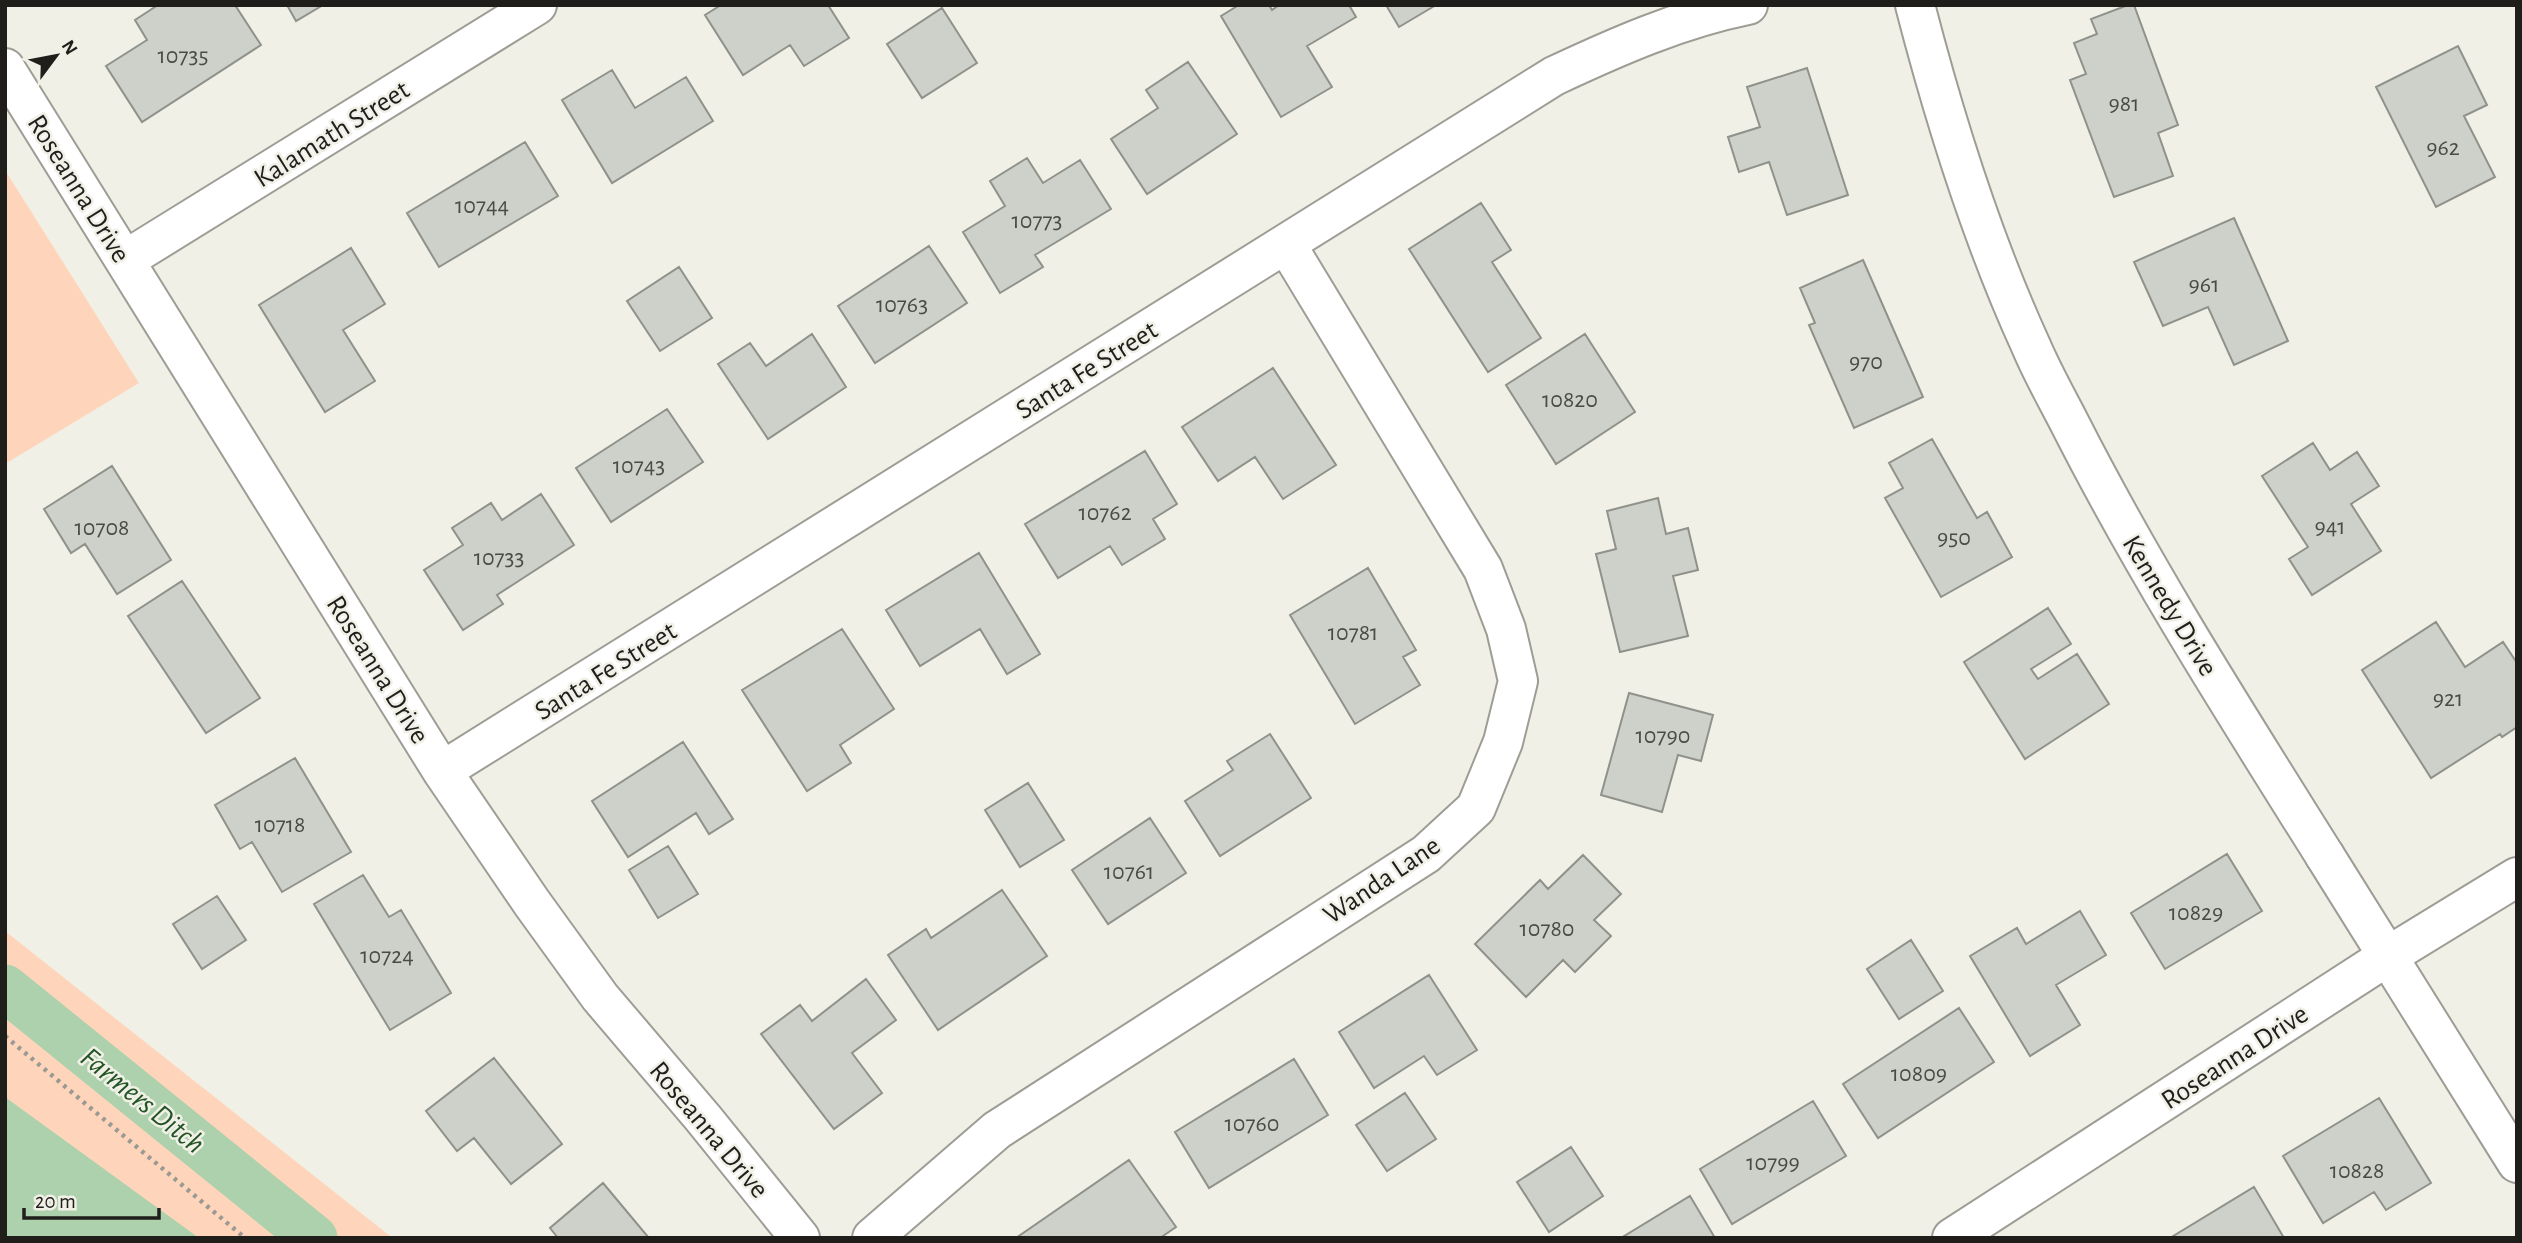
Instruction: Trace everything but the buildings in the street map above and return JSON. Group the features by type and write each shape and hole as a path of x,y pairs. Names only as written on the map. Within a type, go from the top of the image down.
{"street":[{"name":"Kalamath Street","path":"125,260 537,5"},
{"name":"Santa Fe Street","path":"442,771 1553,76 1630,41 1717,12 1748,5"},
{"name":"Kennedy Drive","path":"1915,5 1951,135 1985,233 2031,347 2099,481 2184,629 2517,1163"},
{"name":"Roseanna Drive","path":"5,68 442,771 600,997 704,1118 800,1238"},
{"name":"Wanda Lane","path":"872,1238 997,1130 1426,854 1476,808 1499,753 1518,681 1506,629 1483,569 1286,244"},
{"name":"Roseanna Drive","path":"1952,1238 2388,956 2517,877"}],"path":[{"path":"5,1036 245,1238"}],"shaded area":[{"path":"5,170 139,383 5,464"},
{"path":"5,931 390,1236 391,1238 5,1238"},
{"path":"5,1097 199,1238 5,1238"}],"waterway":[{"name":"Farmers Ditch","path":"5,988 314,1238"}]}
